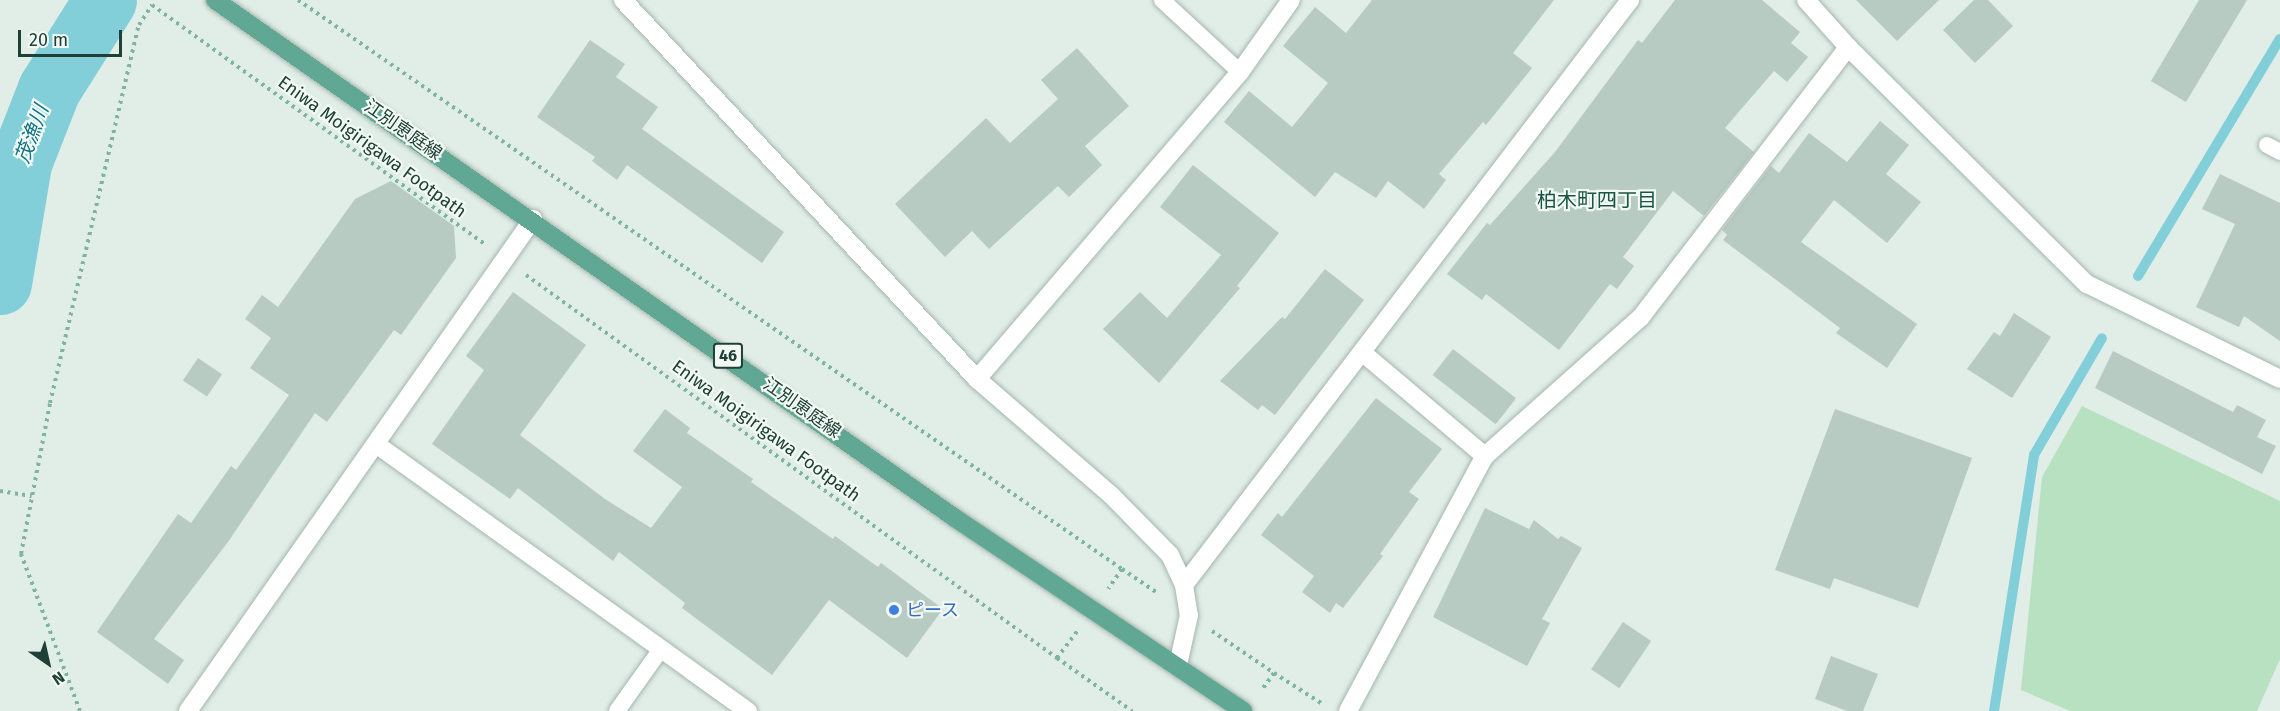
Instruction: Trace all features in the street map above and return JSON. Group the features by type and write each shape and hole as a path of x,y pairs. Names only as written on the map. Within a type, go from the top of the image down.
{"main road":[{"name":"江別恵庭線","path":"215,0 533,219 1091,611 1178,665 1243,711"}],"street":[{"path":"623,0 977,379 1139,524 1170,555 1184,585 1189,615 1178,665"},
{"path":"977,379 1240,72 1291,0"},
{"path":"1184,585 1630,0"},
{"path":"1806,0 1848,47 2087,284 2280,379"},
{"path":"1348,711 1485,456 1641,317 1848,47"},
{"path":"188,711 533,219"},
{"path":"1363,353 1485,456"},
{"path":"376,444 748,711"}],"lane":[{"path":"1162,0 1240,72"},
{"path":"617,711 661,649"}],"path":[{"path":"298,0 1122,569 1057,658"},
{"name":"Eniwa Moigirigawa Footpath","path":"80,711 21,554 32,495 139,24 152,5 1132,711"},
{"path":"0,491 16,495 32,495"},
{"path":"1274,673 1335,711"}],"green space":[{"path":"2082,406 2280,501 2280,659 2257,711 2070,711 2021,690 2042,477"}],"building":[{"path":"1372,0 1554,0 1513,53 1532,68 1486,125 1483,122 1439,174 1446,180 1424,209 1388,181 1376,198 1335,172 1315,197 1224,122 1249,91 1292,127 1328,83 1283,46 1315,7 1346,33"},
{"path":"1675,0 1762,0 1800,32 1791,43 1808,57 1787,82 1774,71 1725,128 1754,152 1704,216 1673,191 1623,257 1634,266 1617,289 1610,284 1559,350 1486,294 1482,300 1447,274 1487,223 1490,225 1555,152 1638,40 1642,43"},
{"path":"1856,0 1939,0 1897,41"},
{"path":"1974,0 1988,0 2013,26 1975,63 1943,30"},
{"path":"2199,0 2247,0 2186,102 2151,81"},
{"path":"590,40 625,64 616,77 658,107 642,129 784,232 762,263 627,165 617,180 592,161 595,157 537,117"},
{"path":"1077,48 1129,106 1085,146 1102,165 1069,197 1058,186 989,249 972,231 945,257 895,204 986,118 1010,143 1058,99 1041,80"},
{"path":"1880,121 1909,145 1886,174 1921,202 1887,243 1834,200 1801,242 1917,324 1887,368 1836,333 1840,328 1723,240 1727,235 1722,230 1771,166 1779,173 1809,133 1847,162"},
{"path":"1193,165 1279,233 1237,286 1240,288 1159,383 1103,329 1140,292 1167,318 1221,255 1160,207"},
{"path":"2220,174 2280,203 2280,341 2244,316 2239,327 2196,307 2235,224 2202,209"},
{"path":"391,181 454,226 456,258 401,335 394,330 327,422 315,413 228,542 154,639 184,660 168,684 97,632 178,514 191,523 231,466 236,470 289,395 250,368 271,338 245,319 262,295 278,307 355,199"},
{"path":"1325,269 1364,300 1275,415 1262,405 1258,410 1220,381 1282,317 1285,319"},
{"path":"513,292 586,345 520,435 605,499 651,528 682,487 633,451 665,409 690,428 687,433 753,479 751,482 833,539 835,536 878,567 881,563 943,609 907,658 829,600 772,675 682,608 685,603 619,552 613,561 518,488 510,499 432,444 484,370 466,356"},
{"path":"2014,313 2051,337 2012,398 1967,369 1994,332 2000,336"},
{"path":"1453,349 1516,398 1496,424 1433,375"},
{"path":"2113,351 2233,412 2237,405 2266,420 2257,437 2276,446 2262,474 2095,388"},
{"path":"198,358 222,374 207,397 183,380"},
{"path":"1376,398 1442,449 1409,492 1419,499 1380,554 1383,556 1343,608 1336,603 1330,613 1302,592 1314,576 1261,535 1278,513 1282,517"},
{"path":"1835,409 1972,458 1918,608 1834,578 1830,589 1775,570"},
{"path":"1485,508 1529,529 1534,520 1558,539 1561,536 1582,548 1542,619 1550,623 1527,666 1433,617"},
{"path":"1623,622 1651,641 1619,688 1591,669"},
{"path":"1831,656 1878,674 1863,711 1847,711 1815,699"}],"waterway":[{"name":"茂漁川","path":"0,283 20,163 49,89 105,0"},
{"path":"2138,276 2280,39"},
{"path":"1994,711 2034,455 2102,338"}],"place":[{"name":"ピース","path":"894,610"}],"district":[{"name":"柏木町四丁目","path":"1597,200"}]}
